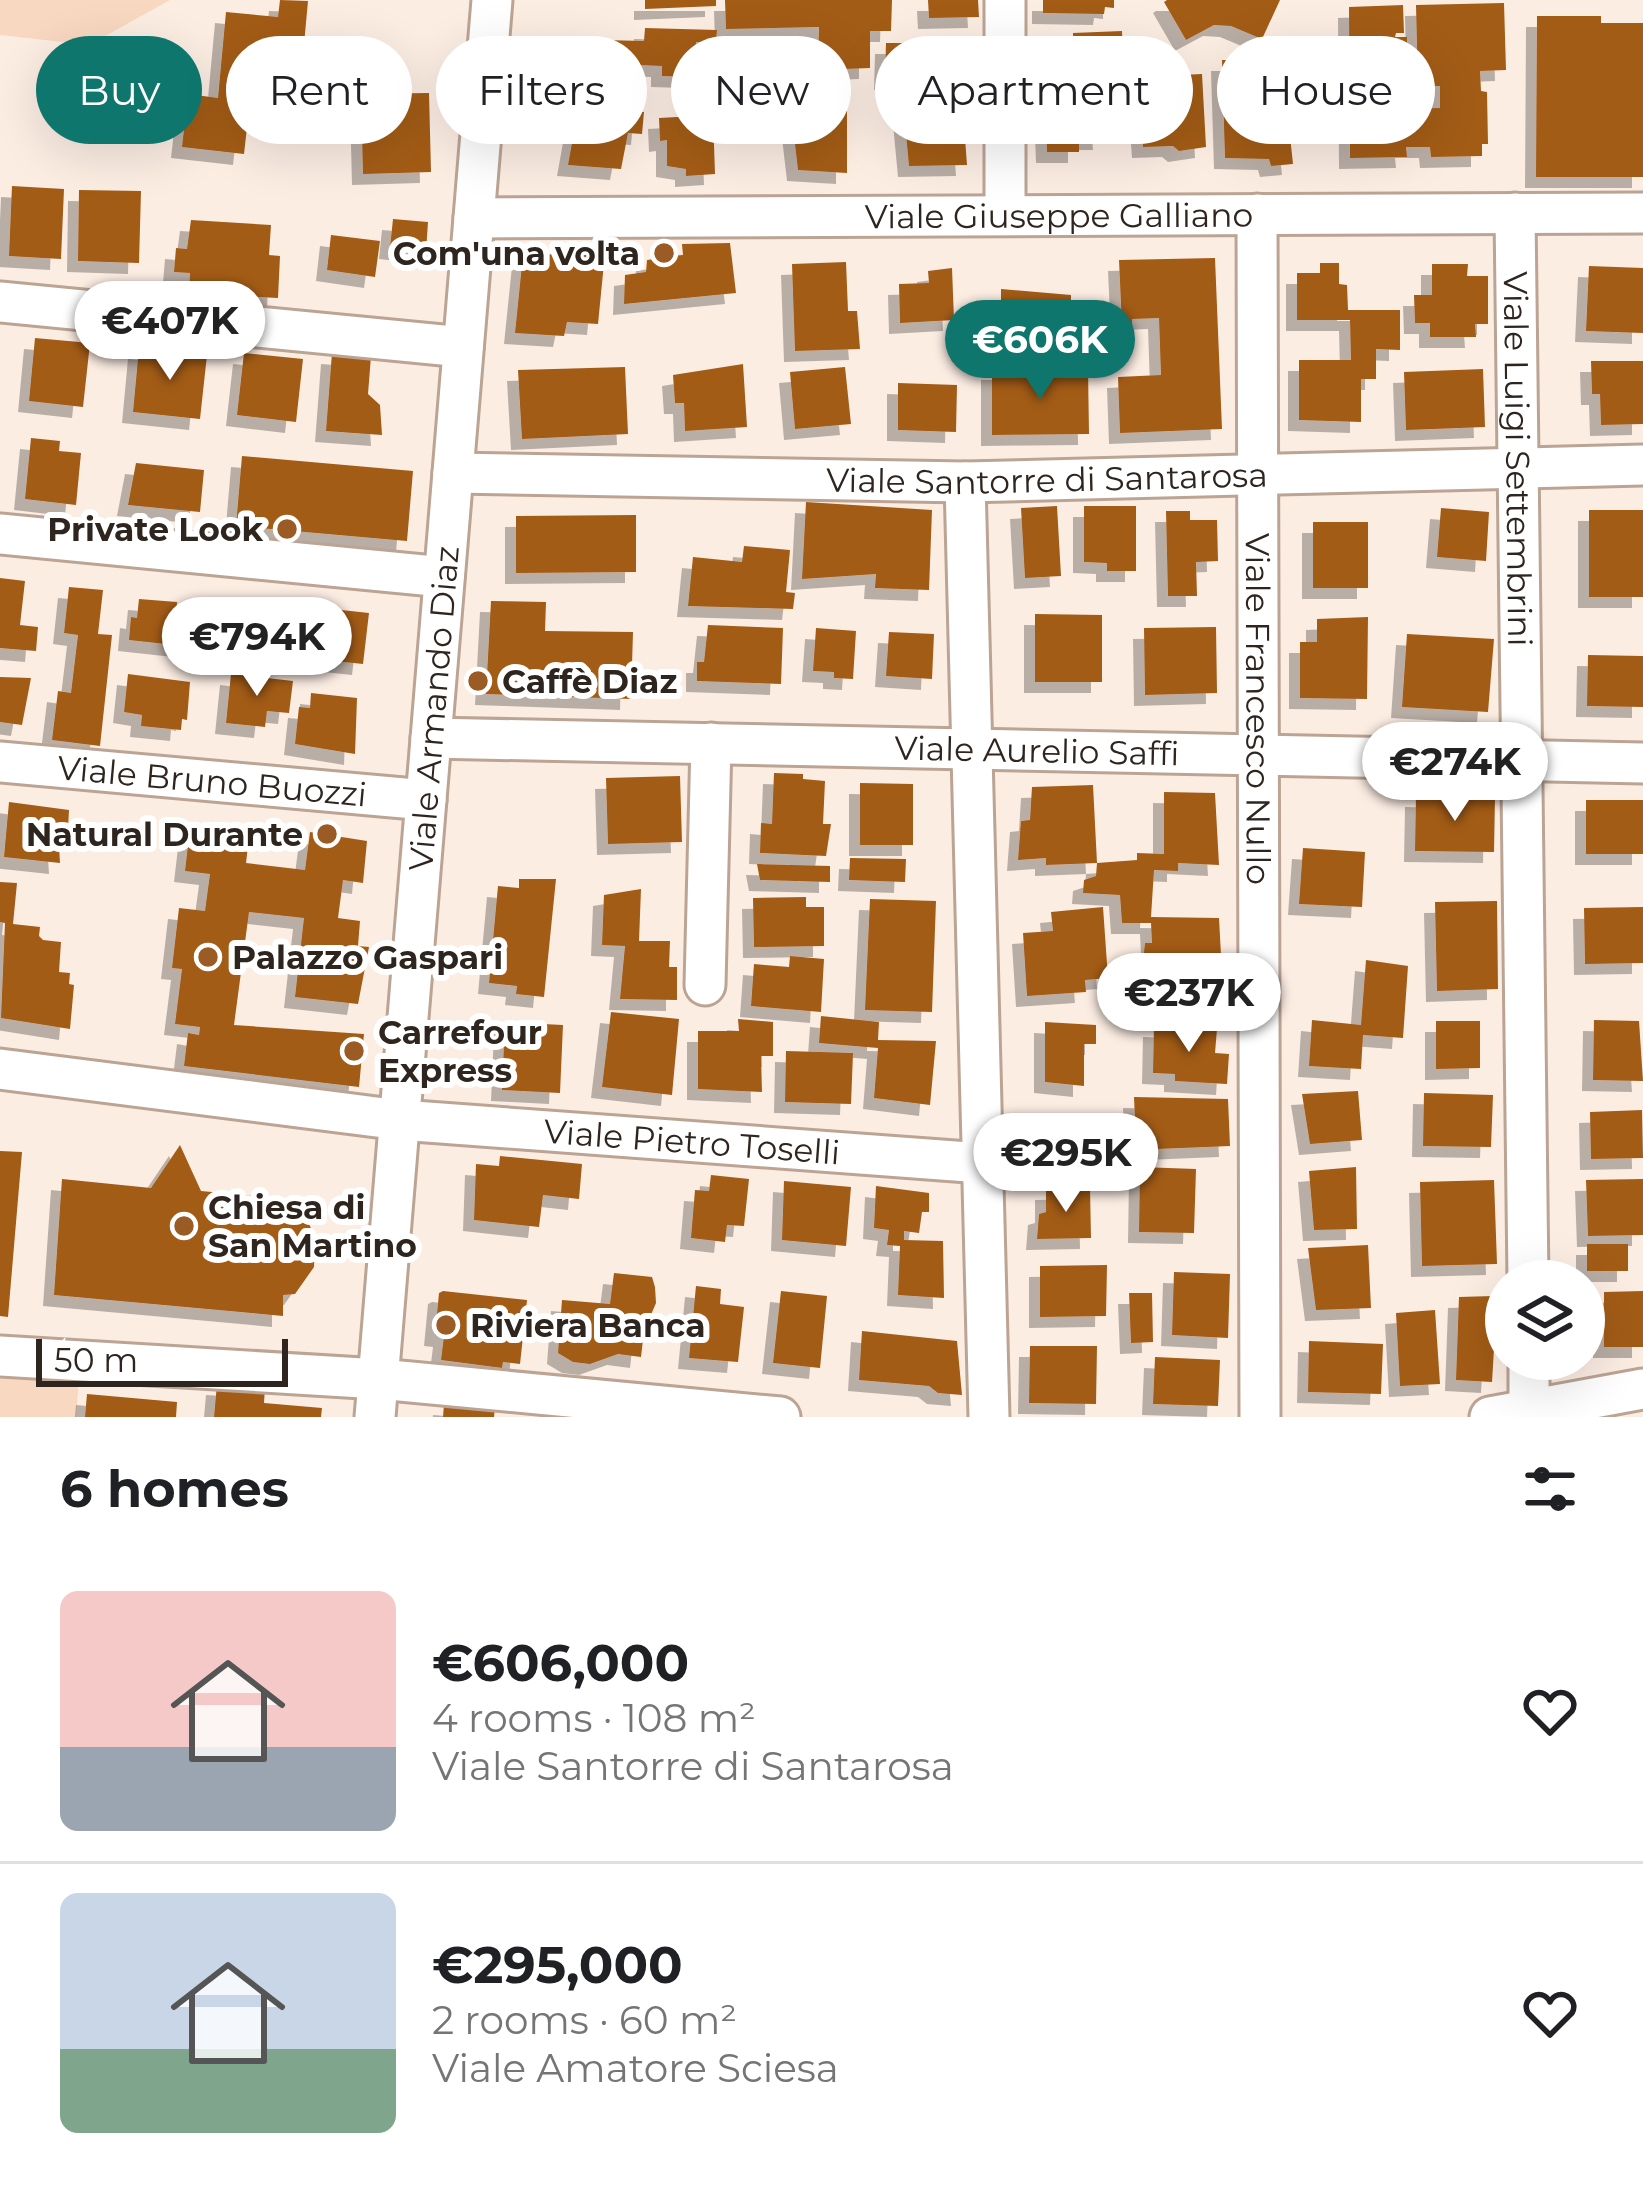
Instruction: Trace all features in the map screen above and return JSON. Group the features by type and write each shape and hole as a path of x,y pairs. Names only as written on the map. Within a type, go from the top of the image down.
{"street":[{"name":"Viale Armando Diaz","path":"377,1398 492,0"},
{"path":"1005,0 1005,215"},
{"name":"Viale Luigi Settembrini","path":"1515,213 1528,1260"},
{"name":"Viale Giuseppe Galliano","path":"474,218 1643,213"},
{"name":"Viale Francesco Nullo","path":"1257,214 1260,1417"},
{"path":"0,302 464,347"},
{"name":"Viale Santorre di Santarosa","path":"453,473 965,482 1643,465"},
{"path":"965,482 988,1417"},
{"path":"0,534 444,577"},
{"name":"Viale Aurelio Saffi","path":"431,737 1643,763"},
{"path":"705,985 711,743"},
{"name":"Viale Bruno Buozzi","path":"0,762 426,800"},
{"name":"Viale Pietro Toselli","path":"0,1070 400,1120 982,1162"},
{"path":"0,1355 377,1398 780,1417"},
{"path":"1529,1380 1529,1413"},
{"path":"1490,1417 1643,1388"}],"shaded area":[{"path":"0,0 170,0 105,36 36,39 0,35"},
{"path":"0,1375 79,1378 76,1417 0,1417"}],"building":[{"path":"280,0 308,1 305,36 226,36 226,144 245,144 244,154 182,147 202,144 202,96 218,98 226,12 278,17"},
{"path":"645,0 716,0 716,6 645,9"},
{"path":"725,0 892,0 891,31 870,31 870,68 851,69 851,36 819,36 819,27 726,29"},
{"path":"928,0 978,0 979,17 929,18"},
{"path":"1043,0 1114,0 1114,8 1105,7 1104,14 1043,13"},
{"path":"1280,0 1263,36 1214,25 1184,36 1164,2"},
{"path":"1504,3 1506,70 1480,71 1481,91 1487,92 1488,144 1482,144 1482,156 1431,157 1430,147 1406,147 1407,157 1350,158 1350,144 1435,144 1440,86 1435,86 1435,36 1417,36 1416,5"},
{"path":"1403,5 1404,33 1349,36 1349,7"},
{"path":"1537,16 1601,16 1601,23 1643,23 1643,177 1536,177"},
{"path":"645,28 717,30 716,36 671,36 671,76 662,76 662,66 647,65"},
{"path":"1122,31 1122,36 1073,36"},
{"path":"1193,74 1202,74 1206,147 1179,151 1173,146 1143,147 1193,144"},
{"path":"412,93 429,93 431,172 363,174 362,144 412,144"},
{"path":"671,117 671,144 714,144 715,174 686,176 686,169 667,166 667,140 660,141 659,118"},
{"path":"572,144 626,144 621,169 568,165"},
{"path":"795,144 847,144 847,173 798,170"},
{"path":"907,144 965,144 967,165 909,166"},
{"path":"1047,144 1079,144 1079,152 1047,152"},
{"path":"1225,144 1291,144 1293,164 1271,166 1269,159 1225,158"},
{"path":"12,186 64,189 61,259 9,256"},
{"path":"79,190 141,191 139,263 78,261"},
{"path":"393,219 428,222 426,252 390,248"},
{"path":"191,220 271,225 269,255 280,256 278,298 189,293 190,273 174,272 176,248 187,249"},
{"path":"331,235 380,241 375,277 327,270"},
{"path":"730,243 736,293 624,304 625,275 646,272 647,260 683,255 682,244"},
{"path":"605,253 598,324 567,322 564,336 515,333 523,255"},
{"path":"1215,258 1222,429 1120,433 1118,377 1161,375 1159,318 1132,319 1132,325 1122,326 1119,260"},
{"path":"846,262 848,311 857,311 860,349 795,351 792,264"},
{"path":"1320,263 1339,263 1339,284 1347,285 1348,310 1400,310 1400,350 1376,349 1376,379 1361,379 1361,422 1299,420 1299,360 1351,360 1350,320 1297,320 1297,273 1320,273"},
{"path":"1432,264 1468,264 1467,276 1488,276 1488,324 1475,324 1476,337 1430,337 1430,323 1415,323 1414,295 1432,295"},
{"path":"1589,266 1643,268 1643,333 1586,331"},
{"path":"952,268 954,320 900,323 899,284 929,283 928,271"},
{"path":"1001,289 1071,295 1071,350 1001,350"},
{"path":"35,338 90,343 83,407 29,401"},
{"path":"139,348 207,355 200,419 133,412"},
{"path":"244,353 303,359 296,422 237,415"},
{"path":"332,353 371,356 368,394 380,405 382,435 326,431"},
{"path":"1591,361 1643,361 1643,424 1601,425 1600,394 1592,394"},
{"path":"743,364 747,427 685,431 684,403 675,403 673,375"},
{"path":"625,367 628,434 522,439 518,370"},
{"path":"845,367 851,424 795,429 790,372"},
{"path":"992,369 1088,369 1089,434 992,435"},
{"path":"1483,369 1485,427 1406,430 1404,372"},
{"path":"898,383 957,385 956,432 898,430"},
{"path":"31,438 60,441 59,451 81,453 76,505 25,499"},
{"path":"242,456 413,471 407,541 236,526"},
{"path":"136,463 204,470 200,512 128,505"},
{"path":"806,502 932,510 929,590 875,588 876,574 802,579"},
{"path":"1057,506 1061,576 1025,578 1021,508"},
{"path":"1084,506 1136,506 1136,571 1107,571 1107,563 1084,562"},
{"path":"1441,508 1489,512 1486,561 1437,557"},
{"path":"1589,510 1643,510 1643,597 1589,597"},
{"path":"1166,511 1190,511 1190,520 1217,520 1218,561 1196,562 1197,596 1168,596"},
{"path":"636,515 636,572 516,573 516,516"},
{"path":"1313,522 1368,522 1368,588 1313,588"},
{"path":"744,546 790,550 786,592 795,593 793,609 688,606 693,557 742,562"},
{"path":"0,578 25,581 20,625 38,627 36,651 0,648"},
{"path":"69,587 103,590 98,634 112,635 100,746 52,740 58,691 71,693 78,635 64,633"},
{"path":"139,599 177,602 176,617 188,618 184,646 129,640"},
{"path":"491,601 546,602 545,631 633,632 631,699 486,694"},
{"path":"314,607 369,613 363,664 279,655 282,630 302,633 303,624 312,625"},
{"path":"1035,614 1102,615 1102,682 1035,682"},
{"path":"1368,617 1367,699 1300,698 1300,642 1317,642 1317,619"},
{"path":"708,625 783,628 781,684 697,681 697,662 704,662"},
{"path":"1216,627 1217,693 1145,695 1144,628"},
{"path":"816,628 856,631 853,679 813,671"},
{"path":"889,632 934,634 932,679 886,676"},
{"path":"1407,634 1494,639 1488,712 1402,707"},
{"path":"1588,655 1643,656 1643,707 1587,706"},
{"path":"128,674 190,682 187,720 182,719 181,730 141,726 142,715 124,712"},
{"path":"231,674 293,681 289,713 267,711 265,727 226,723"},
{"path":"0,677 31,678 22,725 0,722"},
{"path":"311,693 357,698 355,754 295,744 299,707 310,708"},
{"path":"774,773 825,781 823,824 831,824 826,856 760,853 761,823 772,824"},
{"path":"680,776 682,842 608,844 606,778"},
{"path":"860,783 913,784 913,845 860,845"},
{"path":"1093,785 1097,863 1046,865 1046,858 1018,860 1021,821 1030,820 1032,787"},
{"path":"1164,792 1215,793 1219,865 1178,863 1178,871 1154,870 1151,917 1219,918 1222,974 1141,980 1145,943 1152,943 1151,923 1122,923 1120,895 1083,893 1084,880 1096,876 1097,863 1137,860 1137,853 1164,854"},
{"path":"1416,796 1495,798 1494,852 1415,851"},
{"path":"1586,800 1643,800 1643,854 1586,854"},
{"path":"9,802 69,810 67,848 59,847 60,863 4,857"},
{"name":"Palazzo Gaspari","path":"214,825 250,829 246,863 305,870 310,832 367,841 363,883 343,880 338,918 360,921 358,946 369,947 358,1004 295,997 304,918 249,912 234,1025 364,1034 359,1087 184,1066 188,1033 199,1035 200,1027 175,1024 182,969 172,968 179,908 205,911 210,874 185,871 190,828 213,831"},
{"path":"1303,848 1365,852 1362,907 1299,904"},
{"path":"850,858 906,859 905,882 849,880"},
{"path":"757,864 830,866 830,882 760,880"},
{"path":"519,879 556,879 544,997 516,994 517,986 489,983 498,886 519,888"},
{"path":"0,882 17,883 13,924 40,927 43,940 61,942 59,972 70,973 69,984 74,985 70,1029 1,1018 5,923 0,922"},
{"path":"641,889 639,941 670,941 669,967 677,967 677,1000 620,999 625,946 602,945 604,895"},
{"path":"806,897 806,907 824,907 824,946 754,947 753,898"},
{"path":"870,899 936,901 932,1012 865,1010"},
{"path":"1497,901 1498,989 1437,991 1435,902"},
{"path":"1103,907 1108,978 1085,980 1086,992 1027,996 1023,933 1053,931 1051,912"},
{"path":"1643,907 1643,963 1585,964 1584,908"},
{"path":"790,956 824,959 821,1012 751,1006 754,964 789,967"},
{"path":"1366,960 1408,966 1403,1038 1363,1035 1361,1069 1309,1066 1312,1020 1361,1025"},
{"path":"611,1012 679,1019 672,1095 602,1087"},
{"path":"821,1016 879,1022 878,1040 936,1041 930,1105 874,1098 878,1048 819,1043"},
{"path":"738,1019 773,1022 773,1056 761,1056 762,1092 698,1089 698,1031 739,1031"},
{"path":"1594,1020 1639,1021 1643,1081 1593,1080"},
{"path":"1436,1021 1480,1021 1480,1068 1436,1069"},
{"path":"505,1022 563,1025 560,1093 502,1090"},
{"path":"1045,1022 1096,1025 1096,1044 1084,1044 1084,1086 1045,1082"},
{"path":"1154,1026 1217,1029 1215,1053 1229,1054 1227,1084 1175,1081 1175,1074 1153,1073"},
{"path":"786,1051 853,1053 851,1104 785,1102"},
{"path":"1358,1091 1362,1140 1310,1144 1302,1094"},
{"path":"1424,1093 1493,1095 1491,1147 1423,1146"},
{"path":"1134,1097 1228,1099 1230,1146 1156,1149 1155,1142 1136,1143"},
{"path":"1642,1110 1643,1158 1591,1159 1590,1112"},
{"path":"1082,1121 1086,1165 1035,1169 1032,1125"},
{"name":"Chiesa di San Martino","path":"180,1145 201,1191 287,1199 286,1214 305,1214 315,1238 314,1267 295,1294 283,1295 283,1316 54,1295 62,1179 151,1188"},
{"path":"0,1151 22,1152 8,1317 0,1316"},
{"path":"500,1156 582,1164 579,1199 543,1195 539,1227 474,1220 476,1164 499,1166"},
{"path":"1140,1167 1196,1169 1194,1233 1139,1232"},
{"path":"1356,1167 1357,1229 1314,1230 1309,1171"},
{"path":"711,1175 749,1179 744,1226 727,1225 725,1242 691,1238 695,1190 709,1191"},
{"path":"1643,1179 1643,1235 1588,1236 1586,1180"},
{"path":"1494,1180 1497,1260 1422,1266 1420,1182"},
{"path":"784,1181 851,1187 846,1246 782,1240"},
{"path":"876,1186 929,1193 929,1212 922,1212 919,1233 904,1231 904,1240 943,1241 944,1298 898,1295 900,1246 887,1245 889,1230 874,1228"},
{"path":"1090,1188 1091,1238 1037,1239 1039,1214 1046,1212 1046,1189"},
{"path":"1587,1244 1628,1244 1628,1271 1605,1271 1605,1260 1587,1260"},
{"path":"1368,1245 1371,1308 1316,1310 1308,1248"},
{"path":"1107,1265 1106,1316 1040,1317 1040,1266"},
{"path":"1174,1272 1230,1274 1228,1338 1172,1335"},
{"path":"614,1273 652,1277 656,1303 644,1331 641,1357 618,1354 590,1364 573,1362 558,1353 562,1300 610,1304"},
{"path":"696,1286 721,1289 720,1304 744,1307 738,1362 689,1358"},
{"path":"443,1291 527,1300 520,1364 503,1362 502,1368 441,1360 444,1336 435,1335"},
{"path":"781,1291 827,1296 820,1368 773,1363"},
{"path":"1643,1291 1643,1347 1605,1347 1605,1292"},
{"path":"1129,1293 1152,1293 1153,1342 1131,1343"},
{"path":"1485,1296 1485,1380 1492,1382 1456,1380 1459,1297"},
{"path":"1435,1310 1440,1384 1400,1386 1396,1313"},
{"path":"862,1331 957,1341 962,1395 938,1393 929,1386 859,1380"},
{"path":"1309,1341 1383,1344 1381,1394 1308,1392"},
{"path":"1030,1346 1097,1346 1096,1404 1029,1403"},
{"path":"1155,1357 1220,1360 1218,1406 1153,1404"},
{"path":"217,1384 265,1387 264,1403 322,1408 321,1417 214,1417"},
{"path":"87,1394 177,1402 176,1417 85,1417"},
{"path":"444,1404 495,1408 494,1417 443,1417"}],"place":[{"name":"Com'una volta","path":"664,253"},
{"name":"Private Look","path":"287,529"},
{"name":"Caffè Diaz","path":"478,681"},
{"name":"Natural Durante","path":"327,834"},
{"name":"Palazzo Gaspari","path":"208,957"},
{"name":"Carrefour Express","path":"354,1051"},
{"name":"Chiesa di San Martino","path":"184,1226"},
{"name":"Riviera Banca","path":"446,1325"}]}
